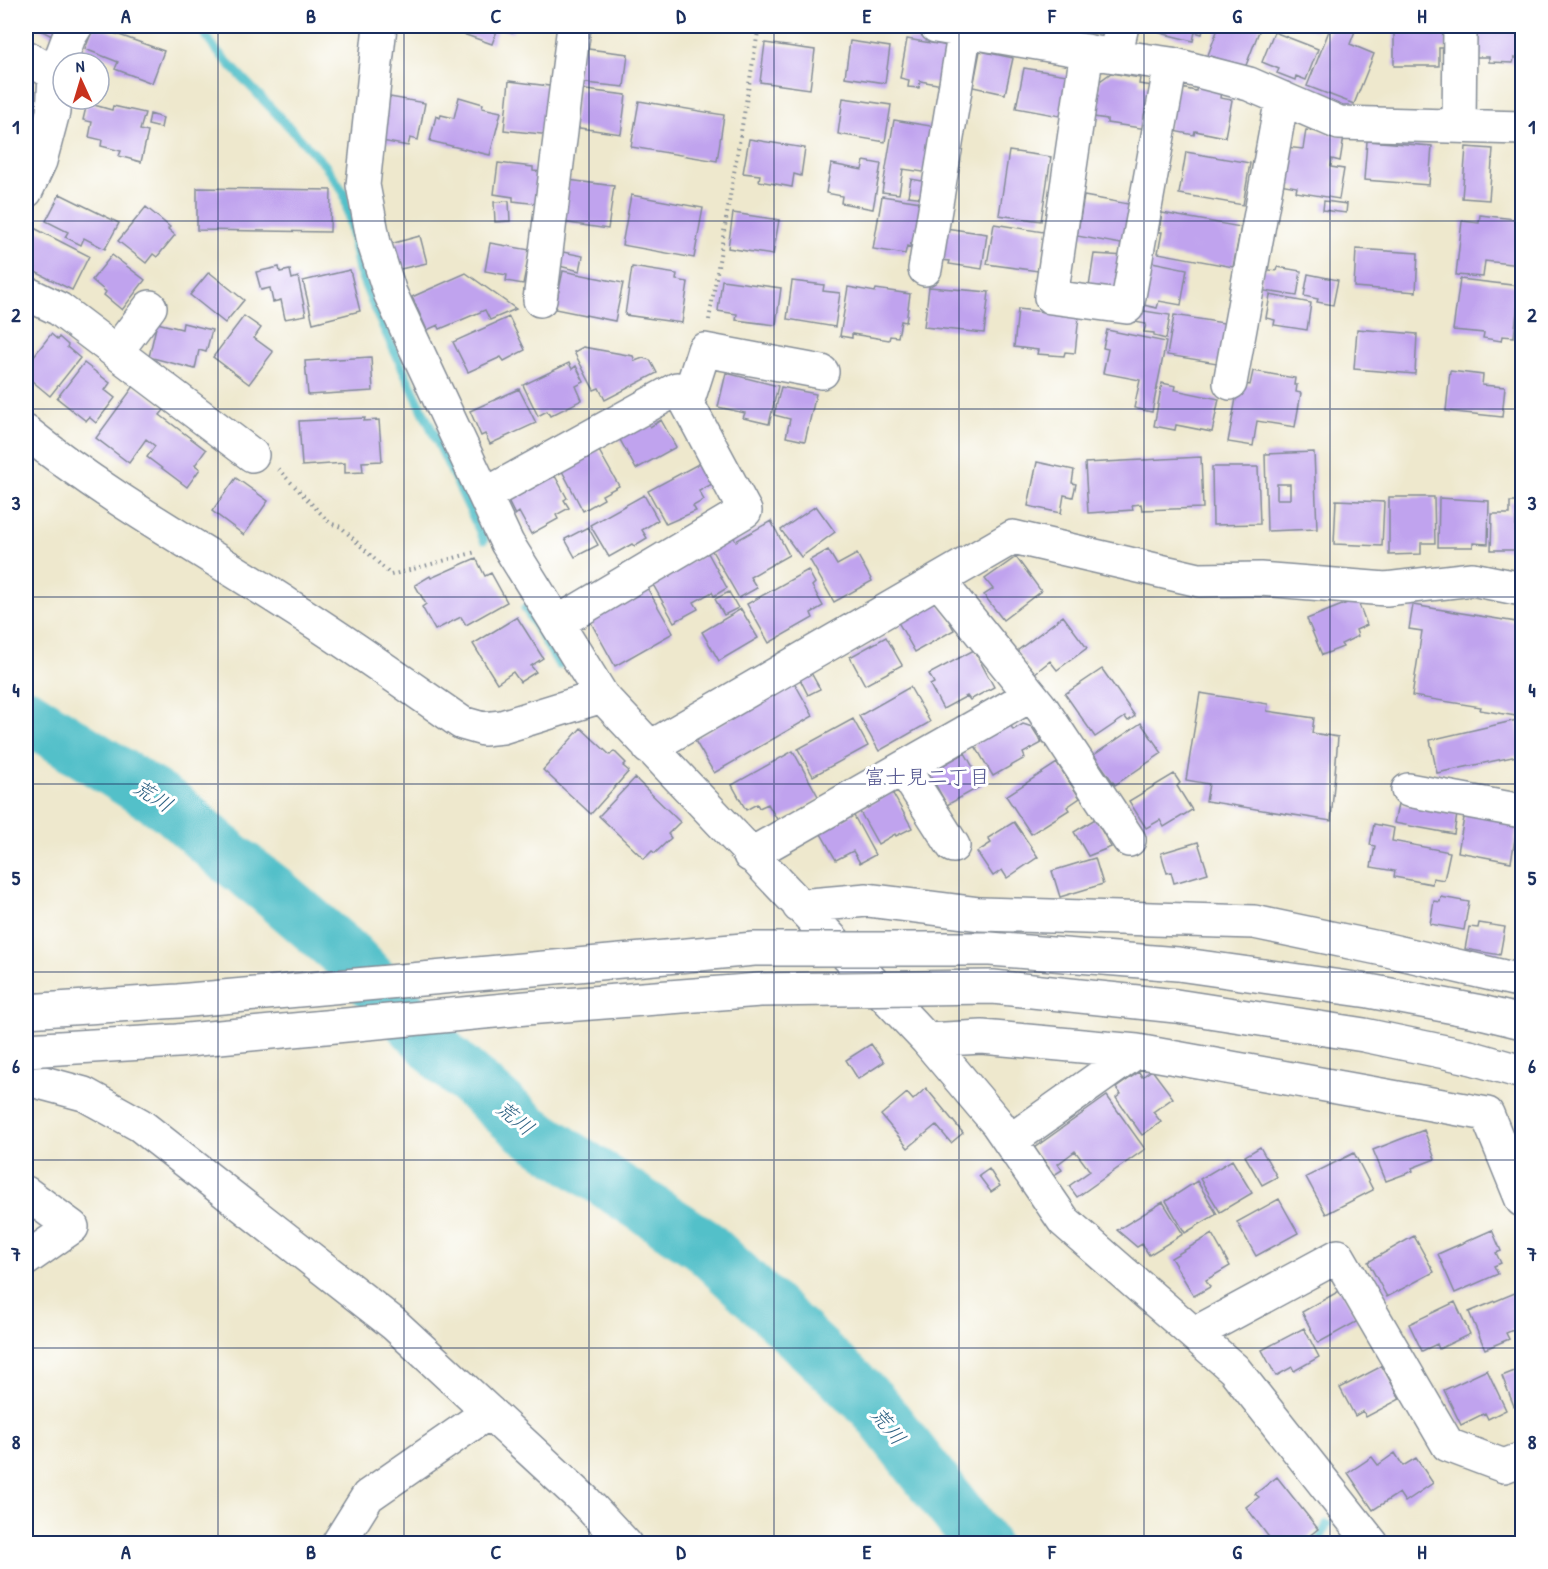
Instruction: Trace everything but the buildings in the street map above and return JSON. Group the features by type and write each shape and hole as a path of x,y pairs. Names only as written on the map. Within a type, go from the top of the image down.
{"street":[{"path":"64,51 76,26"},
{"path":"380,26 363,185 374,243 390,293 507,543 602,696 927,1040 997,1123 1064,1221 1234,1369 1372,1544"},
{"path":"540,300 574,26"},
{"path":"925,269 951,28 1108,44 1171,64 1249,84 1339,123 1522,128"},
{"path":"1459,126 1460,29"},
{"path":"1108,44 1051,297 1127,307 1171,64"},
{"path":"26,57 51,72"},
{"path":"1230,383 1282,98"},
{"path":"26,191 40,161 51,111"},
{"path":"26,293 59,309 252,455"},
{"path":"116,352 150,307"},
{"path":"687,403 704,350 822,372"},
{"path":"485,495 677,389 687,403 746,511 556,623"},
{"path":"26,432 61,460 136,512 289,605 462,723 483,729 502,727 602,696"},
{"path":"649,747 1014,537 1198,580 1260,579 1386,589 1472,579 1522,589"},
{"path":"939,581 1043,710 1129,840"},
{"path":"750,855 1031,695"},
{"path":"903,768 953,846"},
{"path":"1408,790 1522,811"},
{"path":"799,906 867,900 980,914 1254,922 1522,981"},
{"path":"26,1011 190,1000 754,949 990,949 1178,964 1368,991 1522,1022"},
{"path":"26,1050 177,1041 526,1008 760,990 993,987 1176,1006 1364,1035 1469,1057 1522,1072"},
{"path":"927,1040 981,1037 1137,1051 1487,1114 1522,1200"},
{"path":"1010,1141 1137,1051"},
{"path":"26,1080 84,1094 140,1125 394,1324 584,1500 625,1544"},
{"path":"26,1192 72,1227 26,1259"},
{"path":"1194,1334 1338,1256 1448,1444 1504,1466 1522,1459"},
{"path":"338,1544 368,1496 489,1412"}],"path":[{"path":"704,350 759,26"},
{"path":"252,455 266,458 330,523 341,527 391,575 507,543"}],"waterway":[{"path":"199,26 216,50 325,165 344,193 359,270 376,312 484,540"},
{"path":"525,608 559,665"},
{"name":"荒川","path":"26,715 174,809 349,957 446,1059 528,1130 703,1245 872,1404 982,1544"},
{"path":"1318,1544 1327,1524"}],"district":[{"name":"富士見二丁目","path":"927,777"}]}
